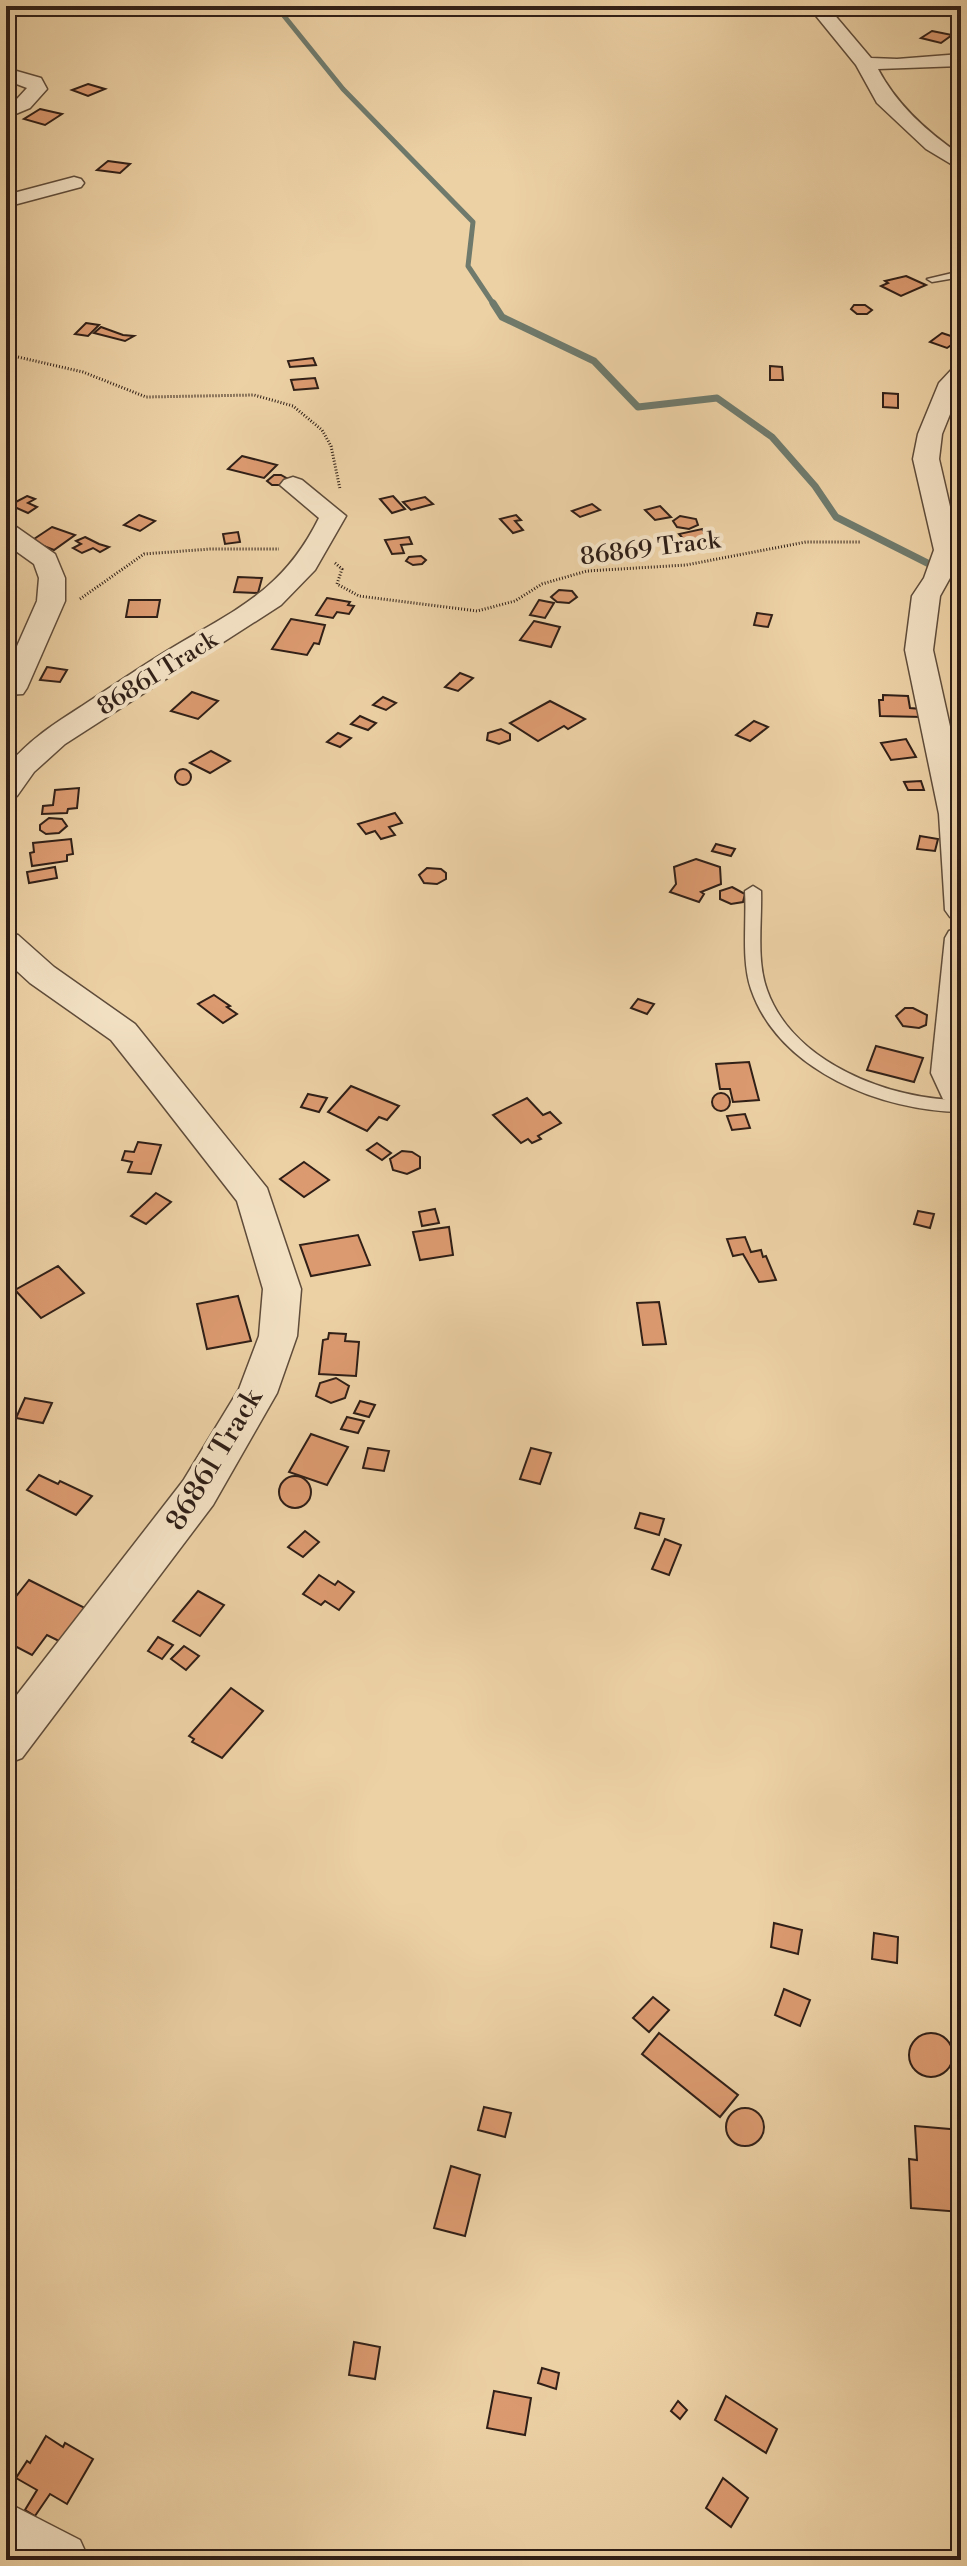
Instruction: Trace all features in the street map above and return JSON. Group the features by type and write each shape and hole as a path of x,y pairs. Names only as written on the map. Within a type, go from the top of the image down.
{"street":[{"path":"817,6 865,63 884,99 933,145 961,164"},
{"path":"919,6 961,9"},
{"path":"865,63 897,65 961,60"},
{"path":"6,74 34,82 37,89 23,104 6,112"},
{"path":"6,201 74,183"},
{"path":"961,373 951,383 941,402 930,434 926,459 950,529 947,550 937,578 926,596 919,650 954,814 961,910"},
{"path":"293,485 333,516"},
{"name":"86861 Track","path":"6,790 19,768 43,745 183,653 255,613 288,584 310,557 333,516"},
{"path":"6,532 46,560 50,568 51,601 13,688"},
{"path":"6,629 42,620"},
{"path":"961,938 948,1073 955,1090 961,1094"},
{"name":"86861 Track","path":"6,943 42,975 123,1032 161,1079 254,1197 282,1289 278,1336 257,1393 198,1493 6,1744"},
{"path":"6,2531 60,2560"}],"lane":[{"path":"932,279 961,274"},
{"path":"753,891 758,988 789,1039 817,1060 867,1089 927,1105 961,1106"}],"path":[{"path":"18,357 85,373 139,396 247,394 295,406 313,417 336,454 341,501 333,516"},
{"name":"86869 Track","path":"73,603 144,554 244,548 293,551 336,563 342,569 337,584 359,596 477,611 515,601 542,584 587,571 686,565 806,542 861,542"}],"building":[{"path":"932,31 952,35 941,43 921,38"},
{"path":"88,84 105,89 88,96 72,90"},
{"path":"40,109 62,114 45,125 24,119"},
{"path":"108,161 130,164 120,173 97,170"},
{"path":"906,276 926,285 901,296 881,286 888,283 885,281"},
{"path":"854,305 865,305 872,310 867,314 857,314 851,309"},
{"path":"86,323 99,325 88,336 75,334"},
{"path":"101,327 134,336 125,341 94,333"},
{"path":"942,333 960,339 947,348 930,342"},
{"path":"313,358 316,365 290,367 288,361"},
{"path":"770,366 782,367 783,380 770,380"},
{"path":"315,378 318,388 294,390 291,380"},
{"path":"883,393 898,394 898,408 883,407"},
{"path":"242,456 277,465 264,478 228,469"},
{"path":"274,475 288,479 282,485 272,485 267,481"},
{"path":"27,496 35,499 28,503 37,507 28,513 10,505"},
{"path":"393,496 405,509 392,513 380,499"},
{"path":"425,497 433,504 411,510 403,502"},
{"path":"592,504 600,510 580,517 572,511"},
{"path":"660,506 671,517 655,520 645,510"},
{"path":"139,515 155,521 140,531 124,525"},
{"path":"516,515 521,520 515,521 523,530 513,533 500,519"},
{"path":"680,516 696,519 698,525 689,529 677,527 673,521"},
{"path":"52,527 75,535 54,550 31,541"},
{"path":"702,529 714,543 691,548 679,534"},
{"path":"238,532 240,542 225,544 223,534"},
{"path":"85,537 109,547 100,552 93,548 82,553 73,548 81,544 76,541"},
{"path":"409,537 412,544 401,545 404,553 392,554 385,540"},
{"path":"421,556 426,560 422,564 413,565 406,561 409,557"},
{"path":"238,577 262,578 258,593 234,592"},
{"path":"559,590 572,591 577,597 569,603 557,602 551,597"},
{"path":"327,598 350,602 348,605 354,606 349,614 337,612 333,618 316,615"},
{"path":"129,600 160,600 157,617 126,617"},
{"path":"539,600 554,603 545,618 530,615"},
{"path":"757,613 772,615 768,627 754,625"},
{"path":"291,619 325,625 319,644 314,643 307,655 272,649"},
{"path":"534,621 560,627 551,647 520,640"},
{"path":"47,667 67,670 60,682 40,680"},
{"path":"460,673 473,678 458,691 445,687"},
{"path":"192,692 218,701 198,719 171,711"},
{"path":"883,695 908,696 910,708 921,709 922,717 880,716 879,700 883,700"},
{"path":"383,697 396,703 386,710 373,705"},
{"path":"550,701 585,719 568,729 564,726 538,741 510,723"},
{"path":"360,716 376,723 368,730 351,724"},
{"path":"754,721 768,727 750,741 736,735"},
{"path":"501,729 510,734 510,740 499,744 487,740 488,733"},
{"path":"338,733 351,738 340,747 327,742"},
{"path":"906,739 916,757 891,760 881,743"},
{"path":"211,751 230,761 210,773 190,763"},
{"path":"183,769 191,777 183,785 175,777"},
{"path":"921,781 924,790 908,790 904,782"},
{"path":"79,788 77,808 68,809 67,813 42,814 43,806 53,805 55,790"},
{"path":"395,813 402,823 389,827 395,835 381,839 375,831 366,834 358,824"},
{"path":"49,818 62,819 67,826 59,833 46,834 40,830 40,825"},
{"path":"920,836 938,839 935,851 917,849"},
{"path":"71,839 73,854 67,855 67,861 32,866 30,853 34,852 33,843"},
{"path":"716,844 735,849 731,856 712,851"},
{"path":"696,859 720,867 721,884 701,892 704,894 699,902 670,892 676,884 674,867"},
{"path":"55,867 57,878 29,883 27,872"},
{"path":"427,868 441,869 446,873 446,879 437,884 424,883 419,875"},
{"path":"732,887 745,894 743,902 731,904 720,899 720,891"},
{"path":"214,995 237,1014 223,1023 198,1004"},
{"path":"638,999 654,1004 647,1014 631,1008"},
{"path":"905,1008 913,1008 927,1015 926,1025 919,1028 903,1026 896,1016"},
{"path":"876,1046 923,1058 914,1082 867,1070"},
{"path":"749,1062 759,1100 733,1102 730,1089 720,1089 716,1064"},
{"path":"351,1086 399,1106 387,1120 379,1117 367,1131 328,1112"},
{"path":"721,1093 730,1102 721,1111 712,1102"},
{"path":"308,1094 327,1098 319,1112 301,1107"},
{"path":"527,1098 543,1115 550,1112 561,1123 538,1136 541,1139 532,1143 528,1139 521,1143 493,1115"},
{"path":"745,1114 750,1128 732,1130 727,1116"},
{"path":"138,1142 161,1145 151,1174 128,1172 132,1162 122,1160 125,1151 134,1152"},
{"path":"377,1143 391,1153 382,1160 367,1150"},
{"path":"402,1151 420,1157 420,1168 407,1174 393,1170 390,1159"},
{"path":"304,1162 329,1180 304,1197 280,1179"},
{"path":"156,1193 171,1202 146,1224 131,1216"},
{"path":"435,1209 439,1223 422,1226 419,1212"},
{"path":"918,1211 934,1214 930,1228 914,1224"},
{"path":"449,1227 453,1255 420,1260 413,1232"},
{"path":"358,1235 370,1265 311,1276 300,1245"},
{"path":"745,1237 751,1252 761,1250 763,1257 766,1256 776,1280 759,1282 743,1254 733,1256 727,1239"},
{"path":"58,1266 84,1293 41,1318 15,1290"},
{"path":"238,1296 251,1341 207,1349 197,1304"},
{"path":"659,1302 666,1344 643,1345 637,1303"},
{"path":"329,1333 346,1334 345,1341 359,1342 356,1376 319,1374 323,1340 328,1339"},
{"path":"336,1378 349,1386 345,1398 331,1403 316,1396 320,1383"},
{"path":"25,1398 52,1403 43,1423 16,1418"},
{"path":"360,1401 375,1405 369,1417 354,1413"},
{"path":"347,1417 364,1421 358,1433 341,1429"},
{"path":"311,1434 348,1447 327,1485 289,1472"},
{"path":"368,1448 389,1451 384,1471 363,1468"},
{"path":"531,1448 551,1453 540,1484 520,1479"},
{"path":"39,1475 92,1496 76,1515 27,1490"},
{"path":"295,1476 306,1481 311,1492 306,1503 295,1508 284,1503 279,1492 284,1481"},
{"path":"640,1513 664,1519 659,1535 635,1528"},
{"path":"305,1531 319,1542 303,1557 288,1547"},
{"path":"665,1539 681,1545 669,1575 652,1569"},
{"path":"319,1575 335,1585 338,1581 354,1592 339,1610 325,1601 321,1605 303,1594"},
{"path":"29,1580 85,1608 59,1641 47,1635 32,1655 15,1646 10,1652 6,1650 6,1609"},
{"path":"198,1591 224,1605 200,1636 173,1621"},
{"path":"158,1637 173,1645 162,1659 148,1651"},
{"path":"184,1646 199,1656 186,1670 171,1659"},
{"path":"231,1688 263,1711 222,1758 192,1742 194,1739 189,1736"},
{"path":"774,1923 802,1930 798,1954 771,1947"},
{"path":"874,1933 898,1937 897,1963 872,1959"},
{"path":"784,1989 810,2000 800,2026 775,2015"},
{"path":"653,1997 669,2010 649,2032 633,2018"},
{"path":"659,2033 738,2095 720,2117 642,2054"},
{"path":"931,2033 946,2040 953,2055 946,2070 931,2077 916,2070 909,2055 916,2040"},
{"path":"484,2107 511,2113 505,2137 478,2130"},
{"path":"745,2108 758,2114 764,2127 758,2140 745,2146 732,2140 726,2127 732,2114"},
{"path":"915,2126 961,2130 961,2212 911,2208 909,2159 917,2160"},
{"path":"451,2166 480,2175 465,2236 434,2228"},
{"path":"354,2342 380,2347 375,2379 349,2375"},
{"path":"542,2368 559,2373 556,2389 538,2383"},
{"path":"494,2391 531,2398 525,2435 487,2428"},
{"path":"726,2396 777,2429 766,2453 715,2420"},
{"path":"678,2401 687,2410 680,2419 671,2411"},
{"path":"46,2436 63,2447 65,2443 93,2459 67,2504 50,2494 35,2516 25,2510 37,2490 16,2478 27,2461 30,2463"},
{"path":"723,2478 748,2498 731,2527 706,2508"}],"waterway":[{"path":"276,6 343,89 473,222 468,266 494,305"},
{"path":"493,303 502,317 594,361 638,407 717,398 772,437 815,486 836,517 961,580"}]}
